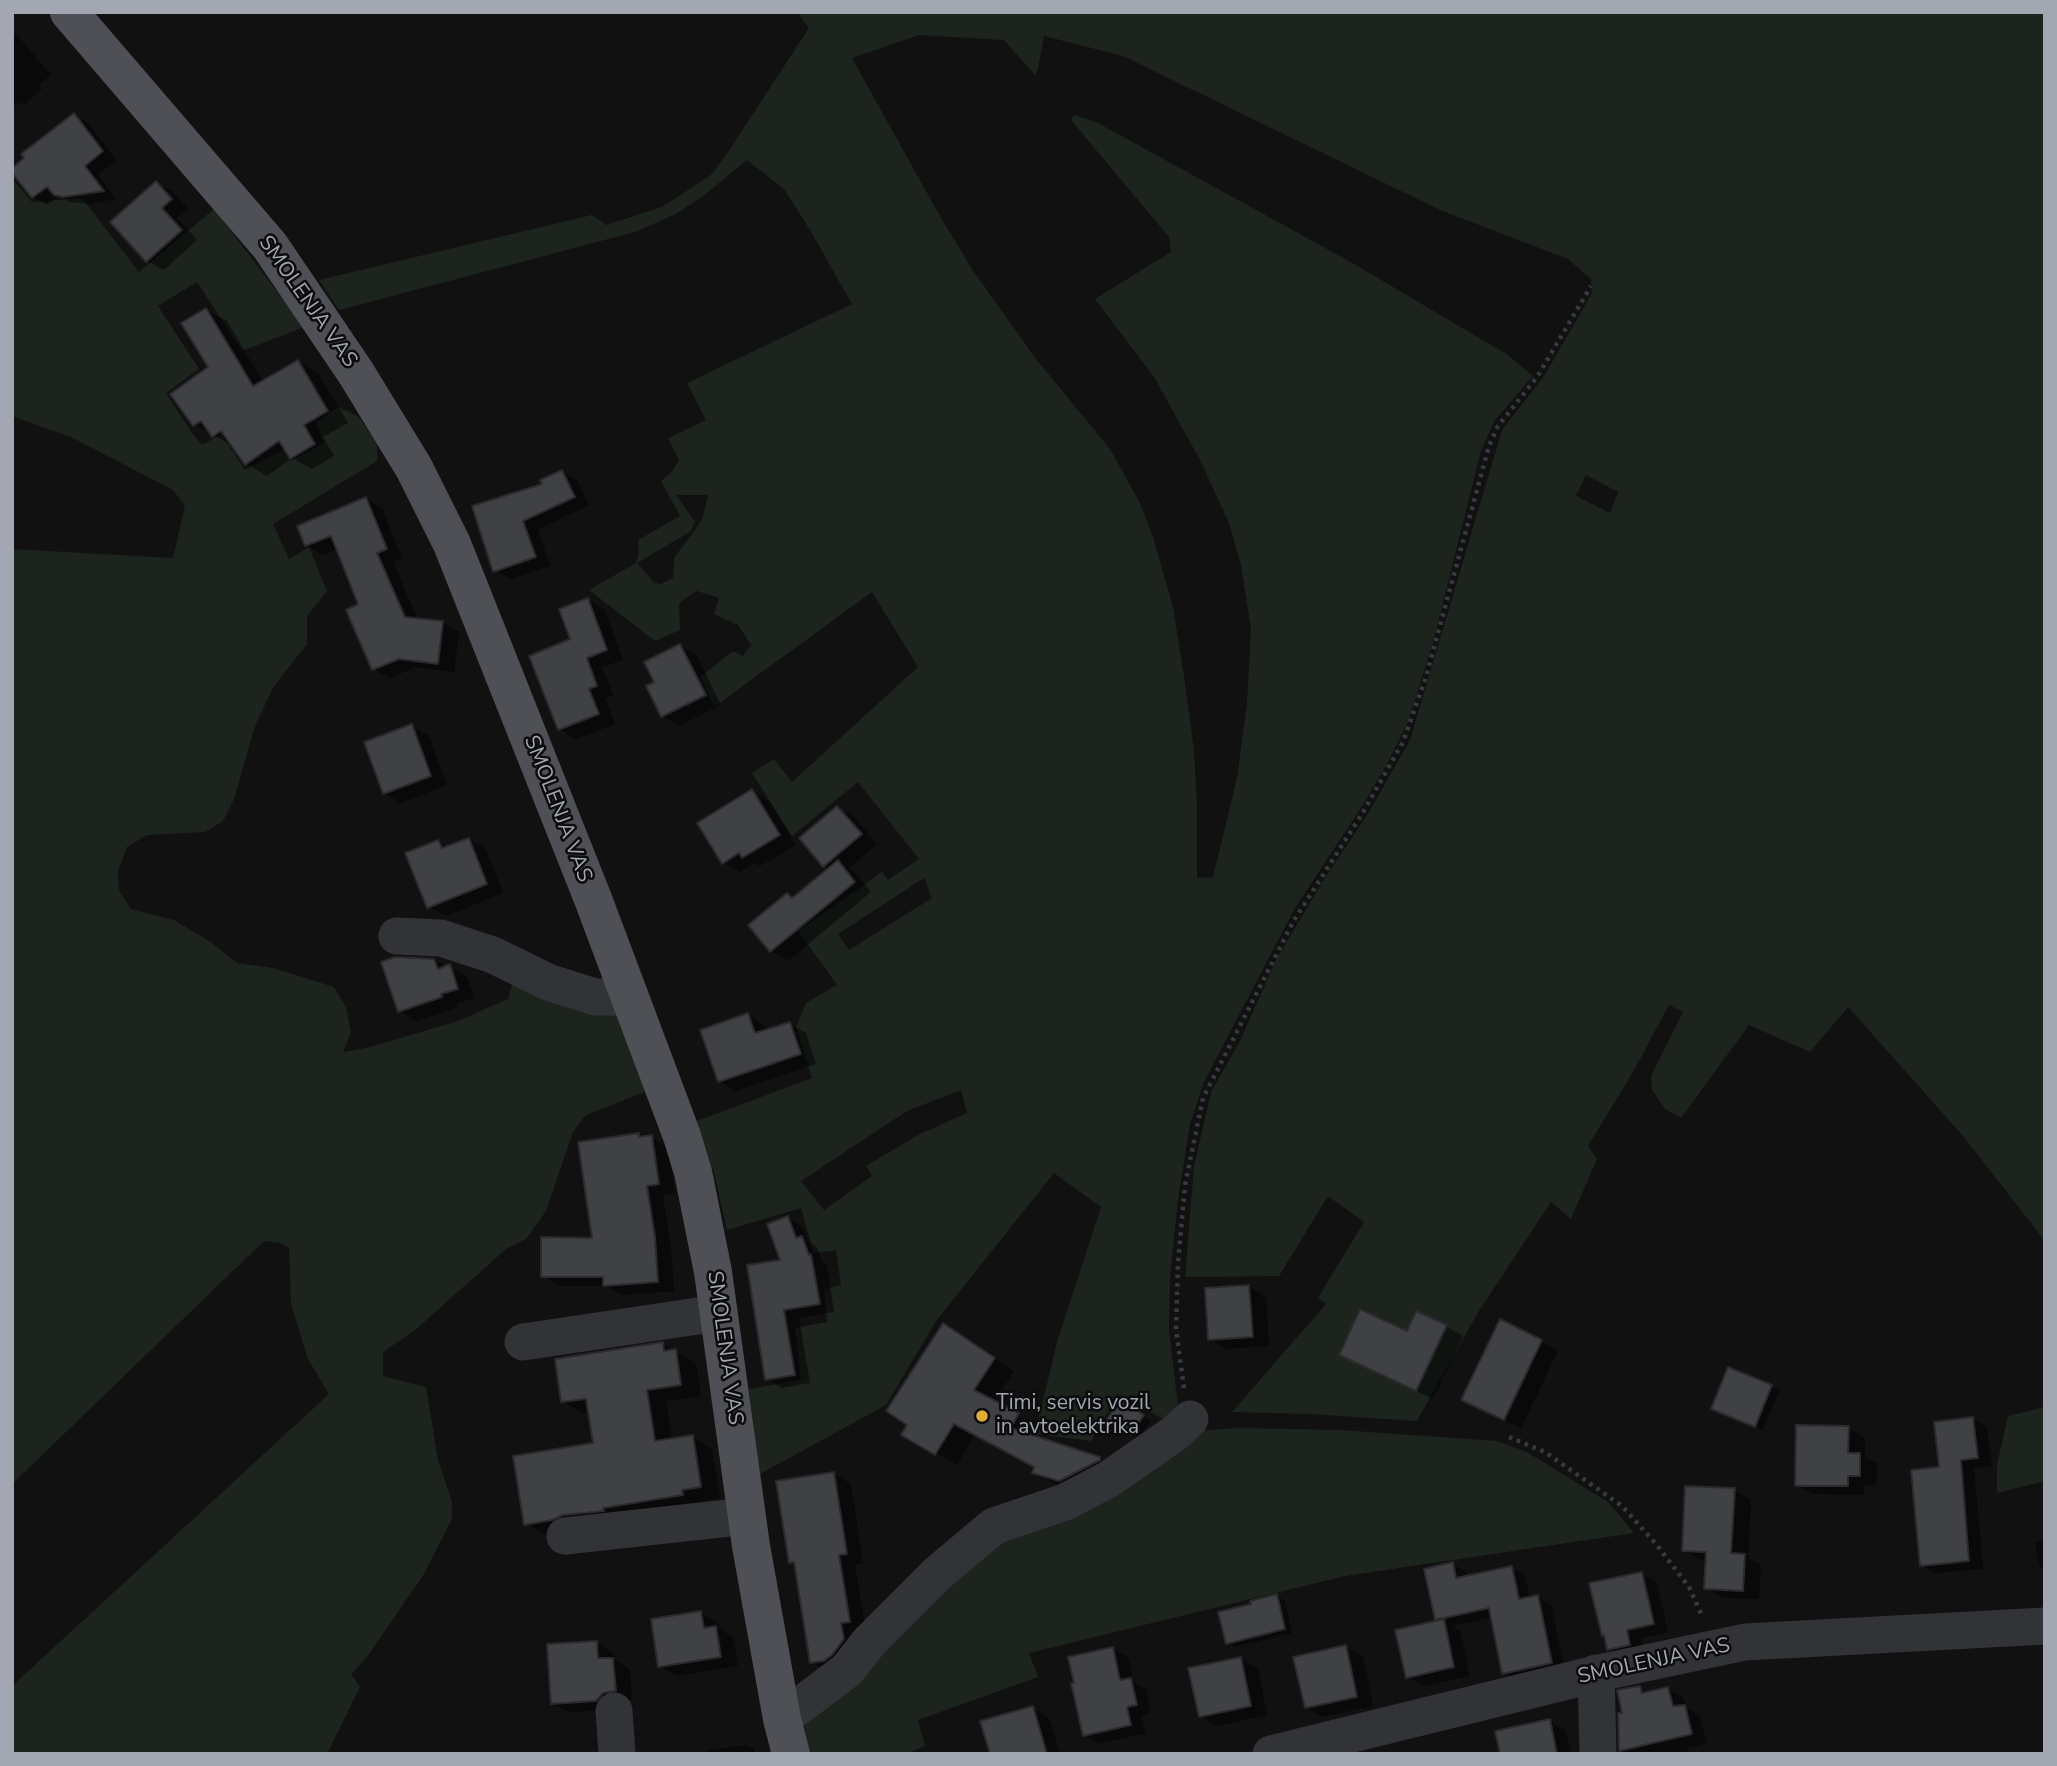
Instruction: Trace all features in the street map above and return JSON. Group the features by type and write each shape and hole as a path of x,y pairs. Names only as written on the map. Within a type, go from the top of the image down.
{"main road":[{"name":"SMOLENJA VAS","path":"69,12 270,246 356,373 414,468 452,544 629,997 693,1171 707,1234 747,1516 787,1736"}],"street":[{"path":"397,936 442,938 493,955 548,982 595,997 629,997"},
{"path":"523,1342 718,1313"},
{"name":"SMOLENJA VAS","path":"787,1736 869,1642 938,1573 993,1526 1066,1502 1109,1479 1175,1433 1190,1419"},
{"path":"565,1536 747,1516"},
{"name":"SMOLENJA VAS","path":"1294,1751 1597,1673 1745,1642 2045,1626"},
{"path":"1597,1673 1598,1754"},
{"path":"614,1711 617,1754"}],"path":[{"path":"1190,1419 1176,1329 1178,1263 1185,1185 1203,1098 1293,922 1362,814 1403,743 1426,677 1489,446 1498,426 1537,377 1591,286"},
{"path":"1509,1437 1545,1452 1622,1506 1689,1587 1717,1648"}],"shaded area":[{"path":"797,12 2045,12 2045,1241 1963,1136 1848,1007 1810,1052 1749,1025 1681,1118 1665,1109 1652,1090 1651,1076 1683,1012 1669,1005 1633,1072 1588,1146 1597,1159 1571,1219 1551,1202 1477,1314 1417,1421 1232,1412 1326,1304 1318,1298 1364,1222 1328,1196 1279,1276 1185,1277 1194,1166 1211,1092 1240,1041 1276,960 1321,884 1369,812 1410,740 1502,430 1544,376 1592,293 1591,279 1568,259 1440,210 1123,56 1044,36 1035,75 1004,40 919,35 852,58 972,269 1036,359 1110,449 1139,501 1153,537 1173,607 1184,676 1194,750 1197,878 1213,877 1237,778 1247,704 1251,629 1241,565 1229,523 1200,460 1154,377 1095,299 1171,252 1169,237 1071,120 1074,115 1098,123 1349,261 1508,355 1533,376 1495,420 1481,451 1433,643 1408,722 1361,808 1295,908 1204,1082 1190,1124 1170,1277 1169,1330 1179,1415 1172,1424 1118,1394 1091,1441 1035,1434 1057,1342 1101,1207 1054,1173 936,1321 886,1405 760,1474 749,1389 801,1380 795,1328 827,1322 824,1289 841,1285 836,1250 814,1253 801,1208 727,1230 714,1173 697,1121 812,1078 796,1028 806,1003 837,985 798,931 882,872 888,880 919,859 858,782 792,836 752,773 774,759 792,782 918,667 872,592 714,707 700,677 733,651 743,656 751,645 738,625 714,614 719,598 697,591 679,603 680,630 655,641 589,590 636,563 638,540 680,516 661,481 671,473 679,460 668,438 706,420 687,383 852,304 784,189 747,160 702,197 674,215 635,232 339,310 319,280 592,215 606,225 662,207 711,175 809,28","holes":["1586,475 1618,492 1610,513 1576,496","676,495 708,495 702,520 674,558 673,578 661,584 654,583 637,563 690,532 695,522","924,878 932,898 849,950 838,934","961,1090 967,1113 918,1135 866,1166 872,1176 824,1210 801,1181 907,1111"]},
{"path":"12,178 32,202 82,198 139,272 214,209 304,327 242,351 197,282 158,306 199,369 166,393 202,445 221,434 245,470 283,450 290,461 324,443 316,422 338,407 358,416 377,443 377,461 273,524 289,559 309,547 327,591 307,616 307,644 274,686 255,726 234,799 223,821 205,832 147,835 127,847 118,871 119,890 131,909 174,920 212,943 237,963 273,968 334,987 346,1007 351,1032 343,1052 367,1048 458,1021 508,999 514,979 617,1006 647,1091 586,1115 573,1132 546,1211 526,1239 506,1249 415,1330 383,1352 383,1376 426,1387 438,1460 452,1502 452,1519 424,1574 367,1657 351,1674 360,1687 327,1754 12,1754 12,1686 329,1394 308,1359 291,1304 289,1248 281,1243 264,1241 12,1484 12,549 173,558 185,506 173,490 73,438 12,416"},
{"path":"2045,1407 2045,1481 1997,1493 1997,1465 2008,1416"},
{"path":"1240,1428 1340,1430 1497,1441 1527,1452 1608,1502 1634,1533 1345,1576 1029,1653 1038,1677 918,1720 925,1746 906,1754 810,1754 804,1725 999,1536 1195,1431"}],"building":[{"path":"74,113 103,151 85,166 104,191 63,197 54,195 47,187 32,198 12,173 12,168 24,158 21,154"},
{"path":"156,181 172,199 162,208 182,230 146,262 110,222"},
{"path":"206,308 253,386 298,360 328,411 304,425 315,444 290,459 279,441 245,465 221,431 212,437 201,421 193,426 170,394 208,367 181,323"},
{"path":"562,470 575,497 523,521 536,557 493,572 472,506 542,484 540,480"},
{"path":"366,497 387,549 377,553 405,617 443,621 438,664 399,659 372,670 346,610 358,604 331,536 305,546 297,526"},
{"path":"588,598 607,650 587,658 597,686 589,689 599,714 558,730 529,656 570,639 559,609"},
{"path":"680,644 706,695 661,717 646,686 654,682 644,662"},
{"path":"412,724 431,776 383,794 364,742"},
{"path":"752,789 780,835 742,858 739,853 722,864 697,823"},
{"path":"837,806 862,834 823,867 799,838"},
{"path":"469,838 487,884 427,908 405,853 438,840 442,848"},
{"path":"838,860 855,882 770,952 748,925 787,893 792,898"},
{"path":"395,957 434,959 438,969 450,964 458,989 398,1012 381,962"},
{"path":"748,1013 755,1033 790,1022 801,1054 718,1082 700,1030"},
{"path":"639,1133 639,1137 652,1135 659,1184 647,1186 655,1237 658,1282 603,1286 603,1277 541,1277 541,1237 592,1238 578,1142"},
{"path":"788,1216 796,1238 802,1236 809,1255 811,1254 820,1304 784,1310 795,1375 765,1380 747,1265 780,1260 767,1224"},
{"path":"1249,1285 1253,1337 1208,1340 1205,1288"},
{"path":"1360,1309 1407,1331 1416,1311 1447,1325 1416,1391 1339,1355"},
{"path":"1500,1319 1542,1340 1504,1420 1461,1400"},
{"path":"943,1323 995,1358 974,1390 1019,1413 1011,1428 1100,1457 1100,1460 1059,1481 1032,1473 1034,1467 954,1424 935,1455 901,1435 907,1425 886,1411"},
{"path":"663,1342 664,1351 676,1349 681,1385 647,1390 655,1441 693,1435 701,1487 682,1490 683,1495 603,1508 604,1511 563,1515 552,1520 524,1525 513,1456 593,1443 586,1399 561,1402 555,1359"},
{"path":"1728,1367 1772,1385 1755,1427 1711,1409"},
{"path":"1120,1400 1144,1415 1131,1435 1107,1419"},
{"path":"1973,1417 1978,1458 1961,1460 1969,1561 1920,1566 1911,1470 1939,1467 1934,1422"},
{"path":"1796,1425 1849,1426 1848,1453 1860,1453 1860,1476 1848,1476 1848,1486 1795,1486"},
{"path":"834,1472 847,1554 839,1555 850,1622 841,1623 844,1639 832,1655 824,1661 810,1663 794,1562 789,1563 776,1481"},
{"path":"1685,1486 1735,1488 1731,1553 1745,1554 1743,1591 1704,1589 1706,1552 1682,1551"},
{"path":"1453,1562 1456,1578 1512,1566 1519,1599 1538,1595 1552,1663 1502,1674 1489,1608 1435,1620 1424,1569"},
{"path":"1642,1572 1654,1624 1627,1630 1630,1645 1607,1650 1589,1583"},
{"path":"1277,1594 1285,1629 1226,1644 1218,1612"},
{"path":"701,1611 704,1628 716,1626 721,1657 658,1667 651,1619"},
{"path":"1444,1619 1454,1667 1406,1678 1395,1630"},
{"path":"597,1641 598,1658 613,1658 616,1691 603,1693 596,1701 551,1704 547,1644"},
{"path":"1346,1645 1357,1697 1305,1708 1293,1657"},
{"path":"1113,1647 1120,1680 1131,1678 1137,1705 1127,1707 1131,1725 1083,1736 1068,1657"},
{"path":"1241,1657 1251,1706 1199,1717 1188,1668"},
{"path":"1640,1686 1642,1693 1668,1687 1673,1706 1685,1705 1692,1734 1619,1751 1618,1713 1622,1713 1617,1690"},
{"path":"1033,1706 1047,1754 990,1754 980,1721"},
{"path":"1550,1719 1557,1754 1500,1754 1495,1731"}],"place":[{"name":"Timi, servis vozil in avtoelektrika","path":"982,1416"}]}
